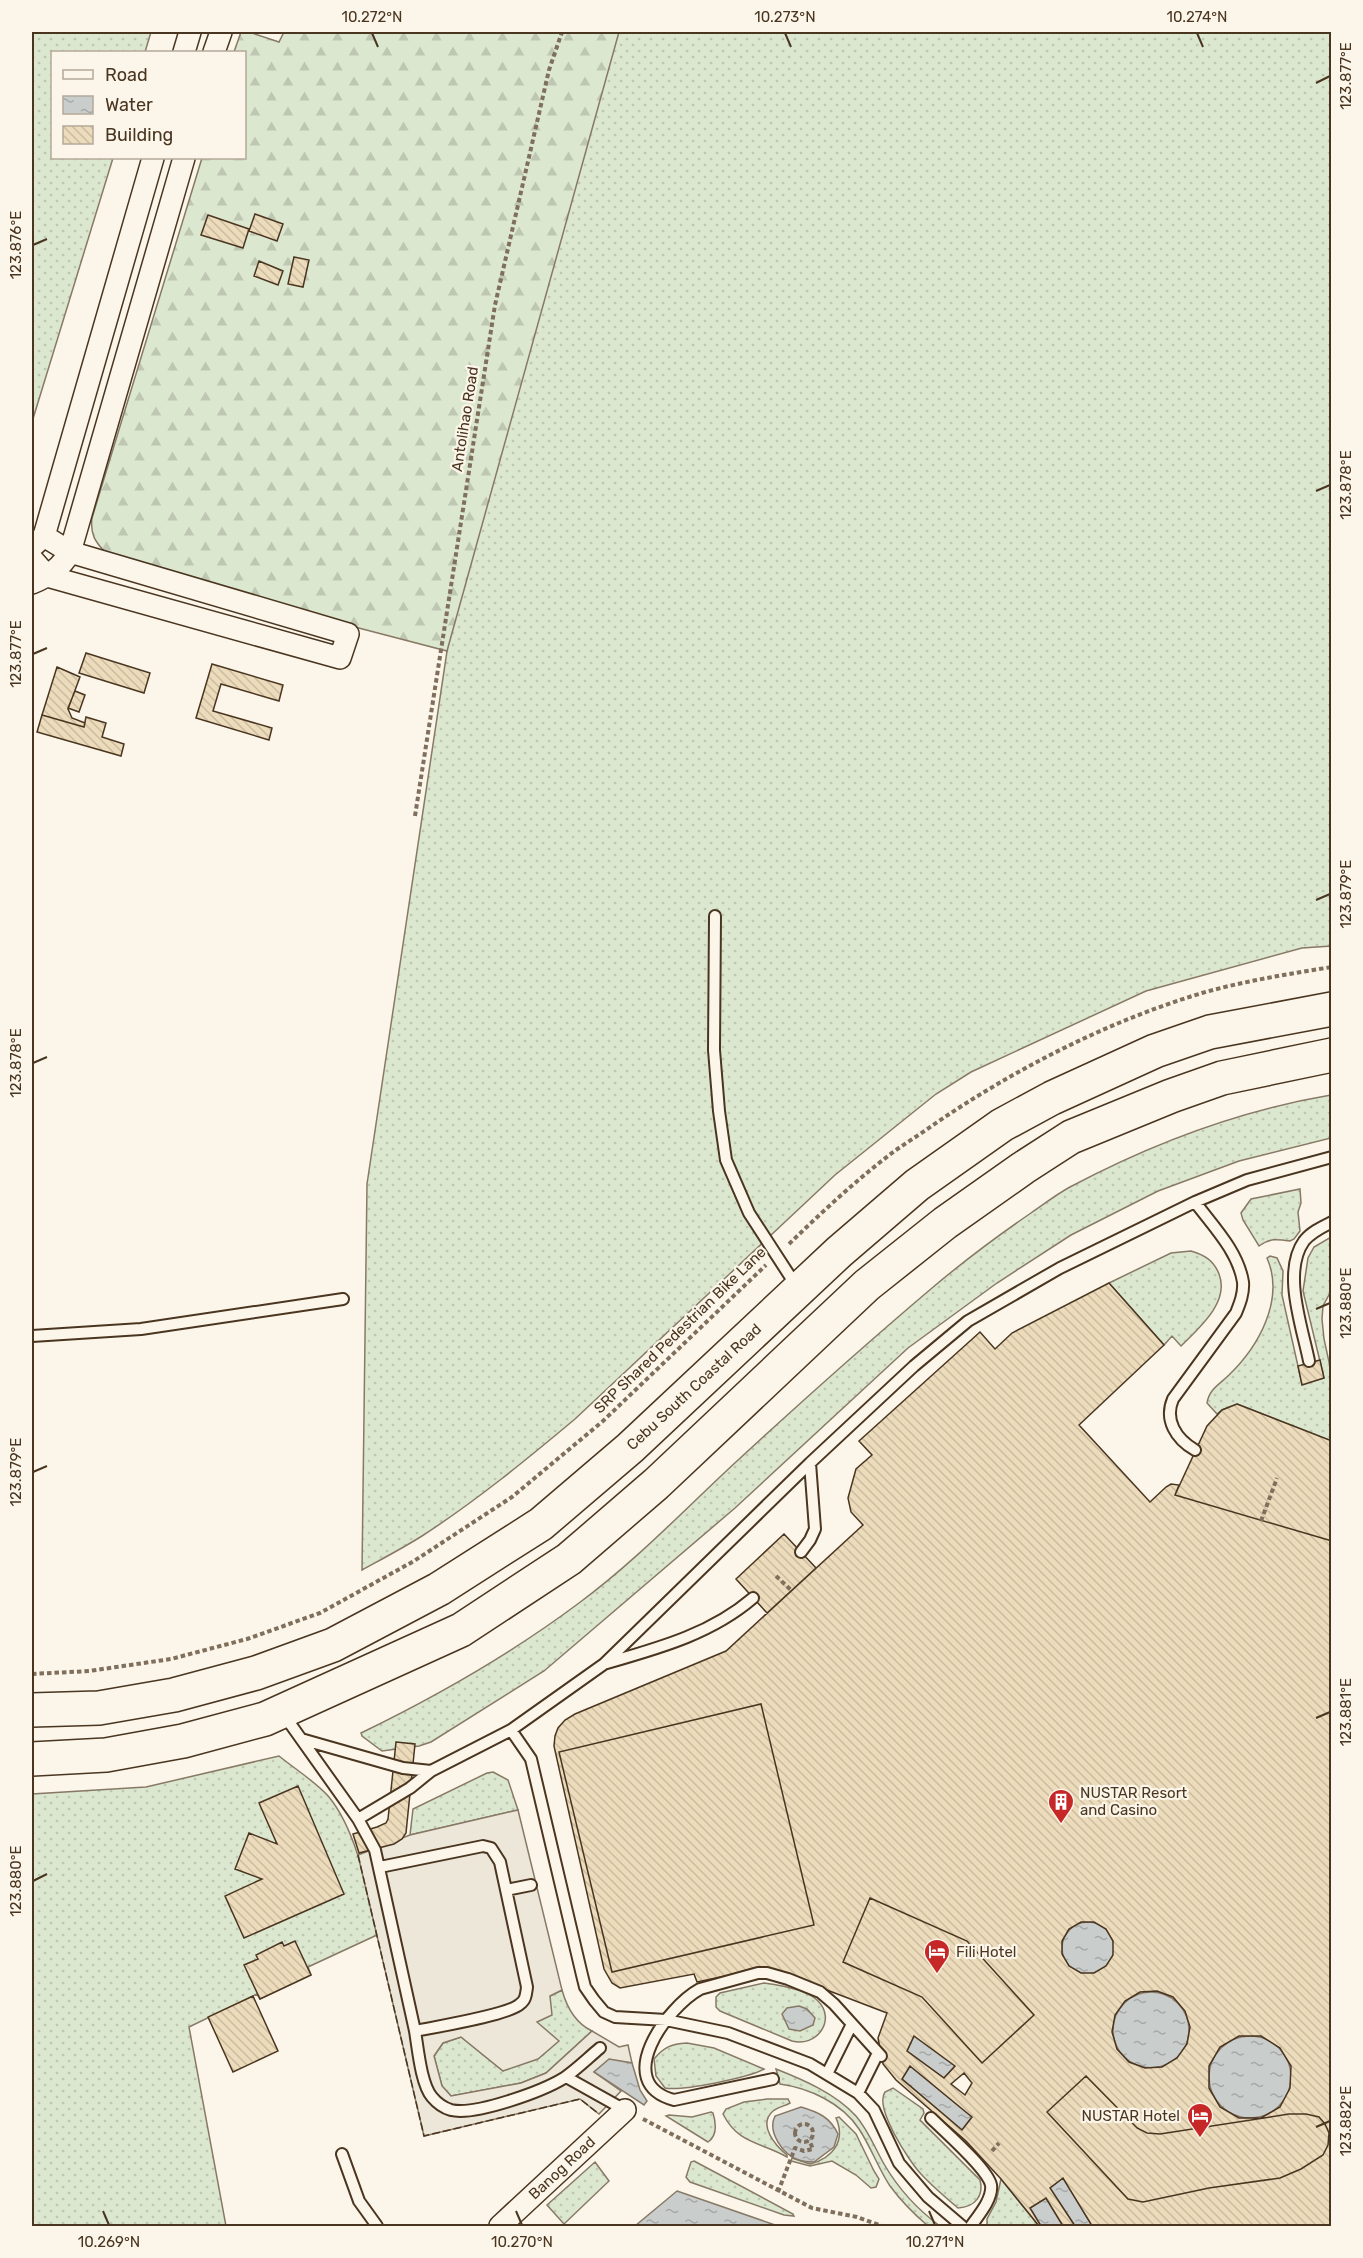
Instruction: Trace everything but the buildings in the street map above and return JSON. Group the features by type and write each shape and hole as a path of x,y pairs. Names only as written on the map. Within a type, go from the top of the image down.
{"highway":[{"name":"Cebu South Coastal Road","path":"32,1710 99,1708 174,1695 256,1673 333,1646 439,1589 541,1524 630,1448 839,1252 917,1185 1002,1125 1052,1098 1155,1051 1210,1032 1332,1009"},
{"path":"32,1759 106,1755 183,1741 265,1719 461,1630 569,1559 656,1484 867,1286 945,1223 1023,1167 1071,1137 1171,1096 1222,1078 1332,1055"}],"street":[{"path":"184,51 190,32"},
{"path":"214,51 220,32"},
{"path":"39,580 340,658 348,634 38,542 153,159"},
{"path":"39,580 63,564 70,552 184,159"},
{"path":"32,559 39,580"},
{"name":"Banog Road","path":"500,2226 625,2110"}],"lane":[{"path":"715,916 714,1050 726,1160 749,1213 799,1290"},
{"path":"358,1819 410,1788 431,1772 511,1730 604,1664 810,1462 914,1366 968,1321 1060,1268 1194,1202 1248,1180 1332,1156"},
{"path":"1194,1202 1236,1259 1243,1282 1242,1297 1236,1313 1173,1399 1169,1409 1170,1420 1175,1430 1184,1443 1195,1450"},
{"path":"1309,1361 1294,1288 1293,1272 1305,1240 1318,1229 1332,1222"},
{"path":"32,1336 141,1329 343,1299"},
{"path":"801,1552 810,1540 814,1529 810,1462"},
{"path":"604,1664 669,1645 706,1629 727,1618 753,1598"},
{"path":"282,1712 358,1819 375,1850 426,2084 431,2096 451,2110 464,2110 510,2101 544,2089 566,2077 600,2048"},
{"path":"511,1730 531,1759 585,1987 604,2012 615,2017 666,2020 728,2033 810,2064 827,2074 858,2093 874,2110 899,2163 928,2197 962,2226"},
{"path":"301,1739 403,1768 431,1772"},
{"path":"380,1867 483,1846 491,1848 496,1854 506,1890 527,1987 522,2004 504,2012 415,2031"},
{"path":"506,1890 531,1885"},
{"path":"773,2079 674,2100 653,2090 646,2076 645,2062 649,2047 666,2020 693,1993 758,1973 767,1973 820,1992 879,2055 858,2093"},
{"path":"827,2074 852,2024"},
{"path":"566,2077 625,2110"},
{"path":"931,2118 987,2176 991,2184 991,2192 971,2226"},
{"path":"342,2154 359,2201 377,2226"}],"path":[{"name":"Antolihao Road","path":"415,816 495,305 549,70 562,32"},
{"name":"SRP Shared Pedestrian Bike Lane","path":"32,1674 89,1671 171,1659 247,1639 320,1613 414,1561 512,1497 586,1435 775,1256 888,1156 977,1095 1032,1064 1101,1031 1202,994 1260,979 1332,967"},
{"path":"1261,1521 1277,1478"},
{"path":"776,1575 791,1590"},
{"path":"625,2110 812,2208 857,2217 882,2226"},
{"path":"778,2192 795,2148 804,2151 813,2149 809,2140 813,2130 810,2126 801,2124 795,2132 800,2140 809,2140"},
{"path":"992,2151 999,2143"}],"green space":[{"path":"32,32 151,32 145,51 51,51 51,159 113,159 32,422"},
{"path":"241,32 249,32 279,42 284,32 619,32 447,651 351,626 106,553 96,541 93,533 92,518 202,159 246,159 246,51 234,51"},
{"path":"574,32 1331,32 1331,946 1302,948 1146,991 971,1072 936,1094 835,1175 557,1434 442,1523 362,1570 367,1184 499,305"},
{"path":"1331,1095 1331,1138 1239,1161 1158,1191 1071,1235 997,1283 908,1348 735,1508 544,1671 431,1742 382,1751 362,1736 361,1733 418,1704 500,1657 600,1587 785,1417 907,1309 980,1249 1055,1196 1101,1171 1198,1130 1298,1101"},
{"path":"1300,1189 1301,1203 1298,1212 1300,1231 1290,1241 1274,1240 1259,1246 1241,1213 1251,1199"},
{"path":"1331,1237 1331,1291 1323,1306 1322,1319 1331,1371 1331,1441 1237,1404 1217,1414 1207,1403 1210,1394 1250,1350 1266,1321 1273,1290 1272,1274 1267,1258 1270,1256 1277,1258 1283,1271 1282,1295 1302,1384 1324,1378 1303,1291 1308,1258 1314,1247"},
{"path":"1191,1251 1205,1257 1214,1265 1221,1284 1220,1295 1211,1314 1181,1346 1172,1336 1164,1345 1109,1283 1171,1253"},
{"path":"279,1756 324,1791 339,1811 360,1863 377,1935 308,1967 311,1975 260,1999 257,1994 189,2027 226,2226 32,2226 32,1794 146,1787"},
{"path":"493,1772 508,1780 518,1810 410,1835 413,1809"},
{"path":"764,1983 793,1989 818,2001 825,2016 821,2031 809,2040 792,2041 720,2011 716,2007 716,1997 720,1993"},
{"path":"562,1990 572,2014 592,2031 546,2073 521,2083 451,2096 442,2086 434,2056 443,2043 461,2037 503,2071 537,2021 550,1996"},
{"path":"687,2043 714,2048 764,2069 716,2083 686,2088 665,2088 656,2076 654,2059 668,2047"},
{"path":"776,2069 819,2088 848,2108 864,2127 884,2164 902,2190 940,2226 928,2226 899,2197 890,2186 859,2129 844,2112 813,2093 780,2084"},
{"path":"893,2088 923,2109 924,2113 920,2120 980,2180 981,2191 973,2203 958,2208 925,2178 909,2158 894,2134 884,2110 885,2092"},
{"path":"788,2099 790,2103 773,2111 767,2123 770,2135 787,2157 743,2137 729,2124 723,2114 726,2109 744,2102"},
{"path":"711,2112 715,2129 708,2142 666,2116 692,2117"},
{"path":"839,2117 856,2134 879,2179 876,2187 871,2188 856,2175 832,2161 810,2166 791,2161 792,2158 810,2164 831,2153 838,2141 839,2126 836,2118"},
{"path":"694,2161 794,2216 784,2215 690,2182 686,2177 691,2162"},
{"path":"595,2162 609,2181 564,2224 547,2205"},
{"path":"1001,2179 1039,2226 987,2226 987,2219 996,2202"}],"shaded area":[{"path":"518,1810 562,1990 550,1996 552,2015 537,2022 559,2041 538,2059 503,2071 461,2037 443,2043 434,2056 442,2086 451,2096 521,2083 546,2073 592,2031 619,2047 628,2045 632,2063 609,2060 594,2072 621,2091 599,2114 580,2099 424,2136 358,1855 410,1835"}],"water":[{"path":"1088,1922 1098,1924 1106,1930 1112,1938 1114,1948 1112,1958 1106,1966 1098,1972 1088,1974 1078,1972 1070,1966 1064,1958 1062,1948 1064,1938 1070,1930 1078,1924"},
{"path":"1151,1992 1166,1995 1178,2003 1186,2015 1189,2030 1186,2045 1178,2057 1166,2065 1151,2068 1136,2065 1124,2057 1116,2045 1113,2030 1116,2015 1124,2003 1136,1995"},
{"path":"799,2006 807,2009 815,2018 813,2025 800,2031 789,2029 782,2014 787,2008"},
{"path":"914,2036 955,2066 944,2078 907,2051"},
{"path":"1250,2036 1266,2039 1279,2048 1288,2061 1291,2077 1288,2093 1279,2106 1266,2115 1250,2118 1234,2115 1221,2106 1212,2093 1209,2077 1212,2061 1221,2048 1234,2039"},
{"path":"609,2059 632,2063 640,2090 647,2101 644,2105 594,2072"},
{"path":"910,2066 972,2117 962,2130 902,2079"},
{"path":"801,2107 823,2116 838,2134 834,2147 814,2162 801,2161 787,2153 778,2142 773,2129 775,2116"},
{"path":"1063,2178 1091,2224 1088,2226 1075,2226 1050,2188"},
{"path":"677,2191 778,2226 635,2226"},
{"path":"1046,2198 1063,2226 1041,2226 1030,2208"}],"fence":[{"path":"358,1855 424,2136 580,2099 599,2114"}],"place":[{"name":"NUSTAR Resort and Casino","path":"1061,1825"},
{"name":"Fili Hotel","path":"937,1975"},
{"name":"NUSTAR Hotel","path":"1200,2139"}]}
